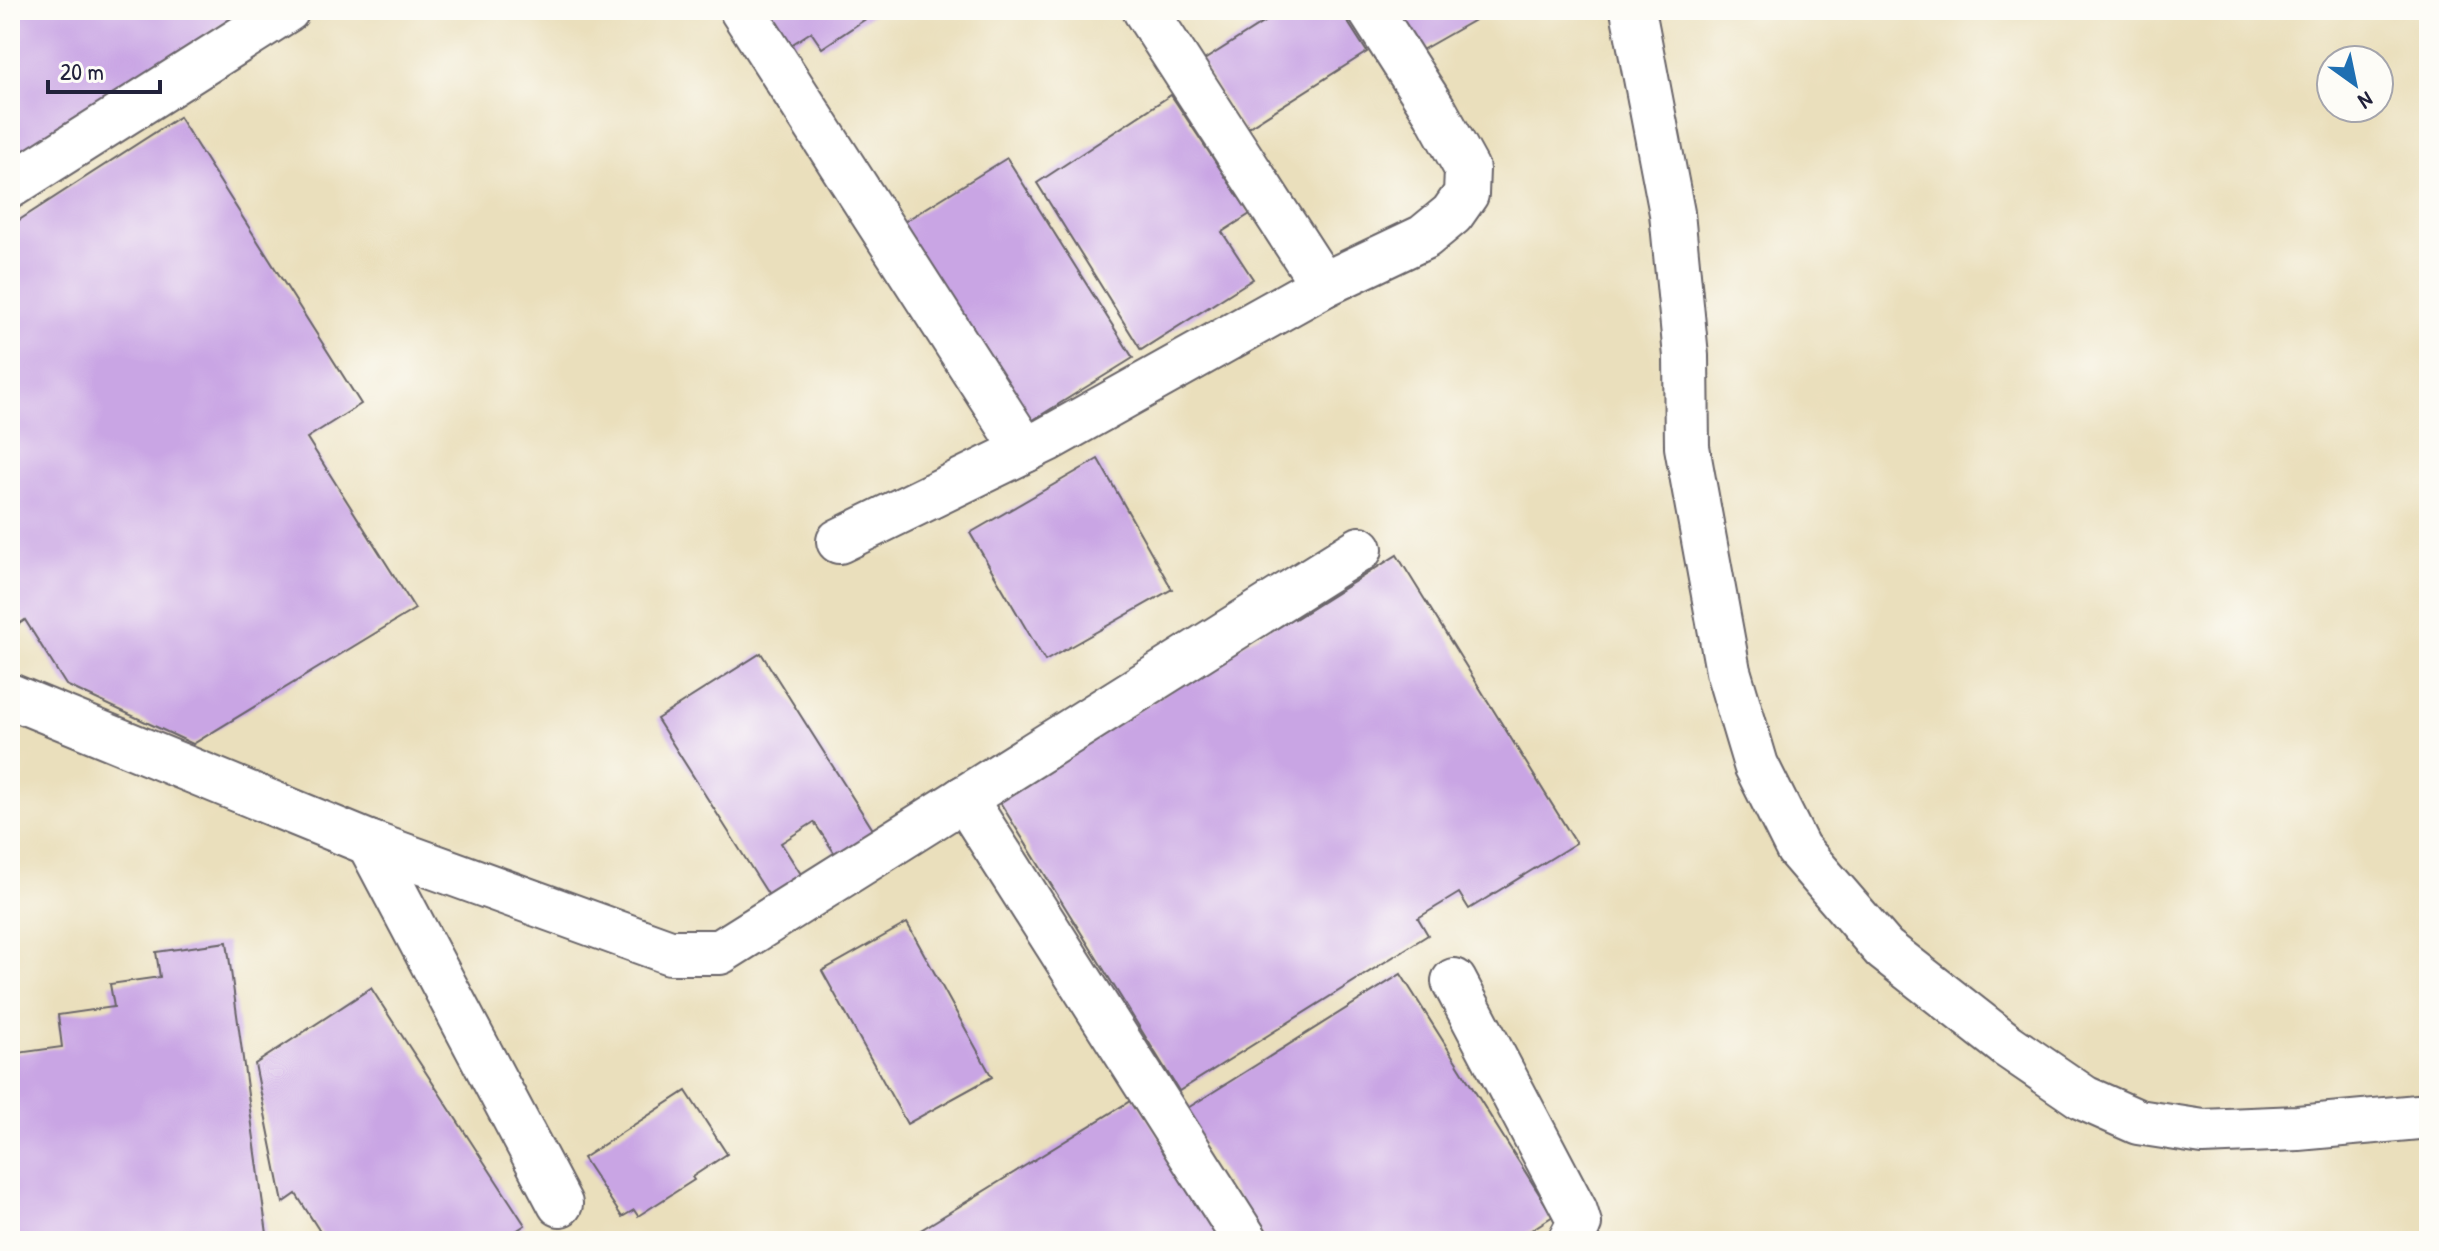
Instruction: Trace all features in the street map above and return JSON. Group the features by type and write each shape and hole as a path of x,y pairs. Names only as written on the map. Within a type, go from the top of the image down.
{"lane":[{"path":"10,186 287,10"},
{"path":"742,10 1025,450"},
{"path":"1145,10 1323,285"},
{"path":"839,541 1025,450 1323,285 1424,237 1452,214 1466,194 1467,169 1436,113 1370,10"},
{"path":"1633,10 1672,213 1686,356 1687,447 1728,671 1756,765 1798,849 1884,949 2008,1046 2084,1098 2138,1122 2203,1132 2298,1128 2429,1116"},
{"path":"10,696 369,843 670,952 720,952 1360,549"},
{"path":"964,798 1246,1241"},
{"path":"369,843 560,1204"},
{"path":"1454,981 1575,1211 1579,1224 1570,1241"}],"building":[{"path":"10,10 227,10 232,18 10,164"},
{"path":"767,10 879,10 822,48 811,32 791,45"},
{"path":"1283,10 1340,10 1367,52 1244,130 1201,62"},
{"path":"1386,10 1492,10 1413,55"},
{"path":"1171,95 1250,214 1222,232 1253,279 1141,350 1037,183"},
{"path":"179,117 361,404 307,438 415,609 193,744 66,685 25,620 10,630 10,226"},
{"path":"1007,158 1133,358 1025,425 899,225"},
{"path":"1098,459 1172,589 1045,661 970,533"},
{"path":"1397,555 1576,843 1469,909 1459,893 1418,918 1428,935 1179,1091 998,799 1292,613 1295,619"},
{"path":"761,653 877,836 839,860 814,822 781,843 806,882 773,902 657,719"},
{"path":"907,923 992,1077 907,1124 822,971"},
{"path":"227,942 268,1241 10,1241 10,1054 62,1047 58,1015 114,1007 110,984 160,977 156,952"},
{"path":"1401,974 1553,1216 1514,1241 1265,1241 1183,1111"},
{"path":"371,988 525,1225 501,1241 326,1241 296,1194 283,1203 255,1064"},
{"path":"686,1091 727,1154 692,1177 694,1180 638,1216 634,1210 622,1217 583,1158"},
{"path":"1135,1098 1223,1241 903,1241"}]}
